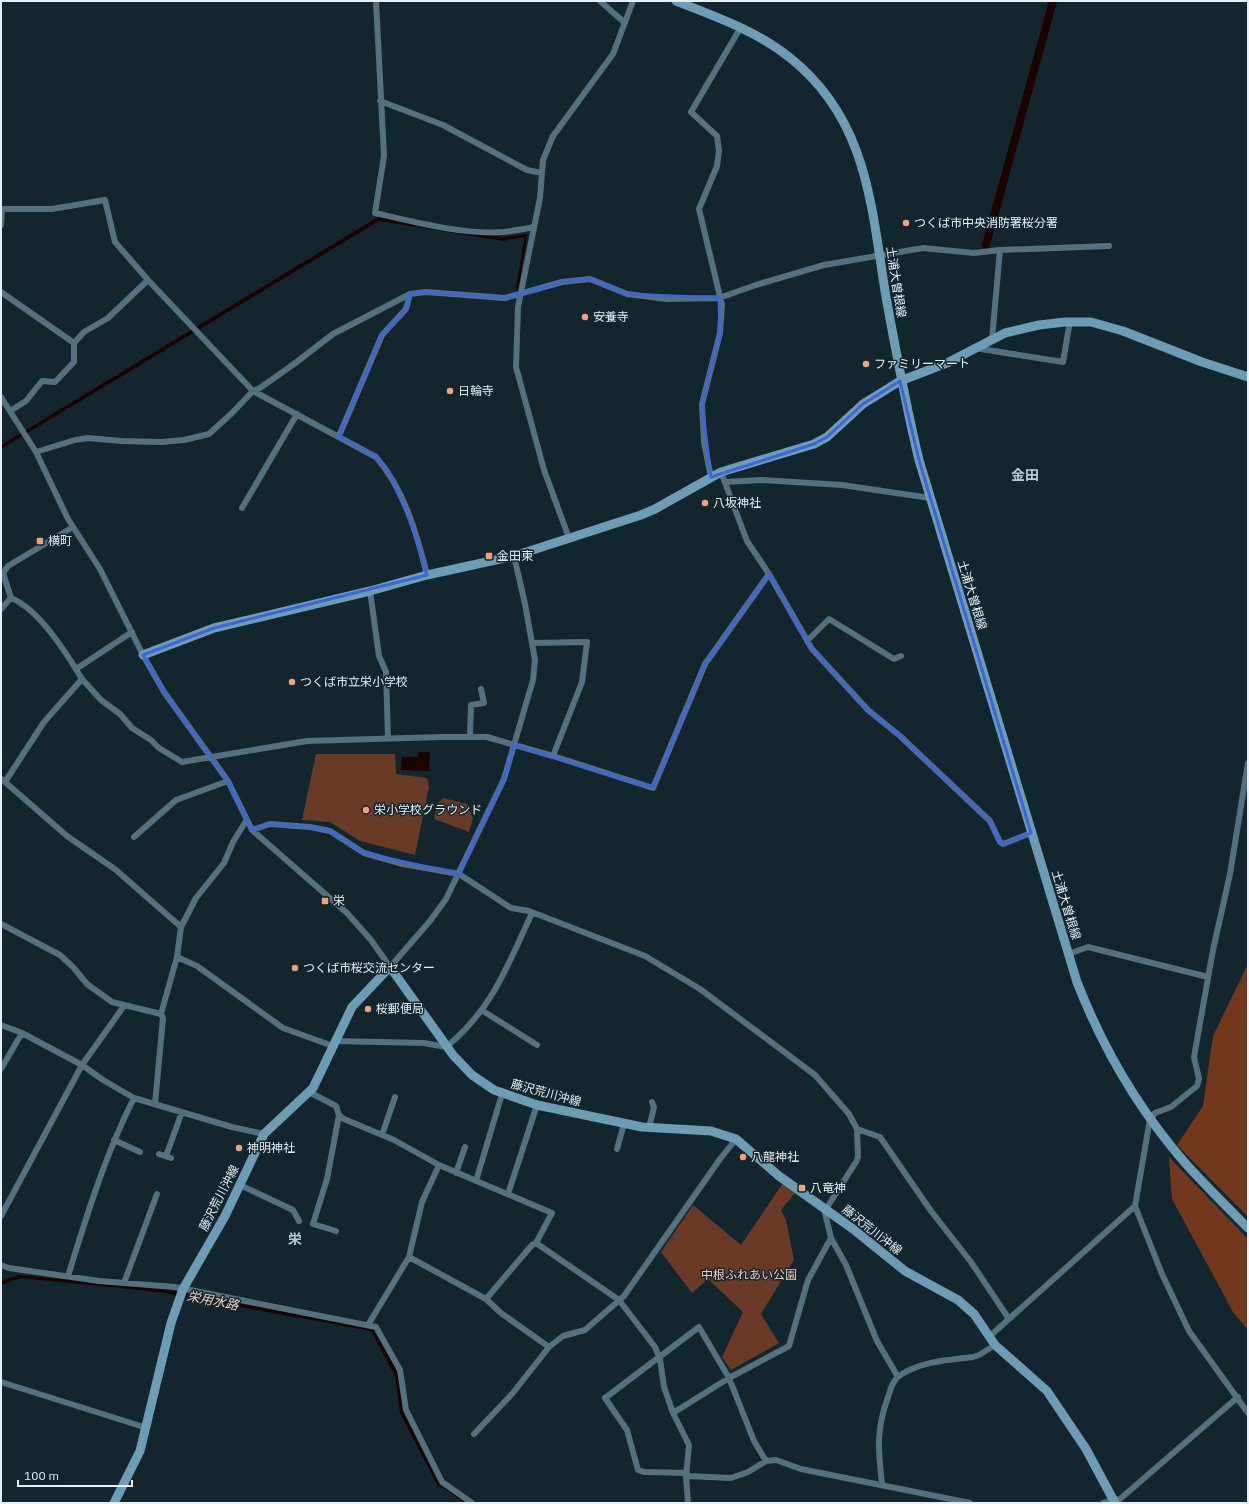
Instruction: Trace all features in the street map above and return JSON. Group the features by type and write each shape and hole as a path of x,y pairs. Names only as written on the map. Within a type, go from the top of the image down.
{"main road":[{"name":"土浦大曽根線","path":"676,1 741,27 758,36 790,58 823,92 840,116 855,146 864,171 900,381 919,460 1031,834 1082,994 1098,1032 1121,1075 1150,1119 1187,1164 1248,1228"},
{"path":"143,655 214,628 370,591 427,575 514,556 655,509 721,472 814,444 827,437 863,404 900,381 947,363 992,339 1020,328 1070,321 1091,322 1111,327 1202,362 1248,376"},
{"name":"藤沢荒川沖線","path":"114,1503 140,1450 147,1428 171,1323 183,1289 209,1245 264,1134 309,1092 335,1044 352,1007 390,967 446,1047 472,1074 502,1094 537,1104 624,1124 650,1128 711,1131 736,1139 779,1176 826,1209 906,1271 966,1306 974,1314 996,1345 1037,1380 1056,1403 1086,1449 1114,1502"}],"street":[{"path":"376,1 384,156 375,213 422,224 489,232 504,232 534,227"},
{"path":"600,1 625,23"},
{"path":"568,538 544,470 516,367 518,307 522,295 540,198 546,149 553,136 613,54 633,1"},
{"path":"711,477 704,443 702,404 720,333 722,306 699,209 717,166 718,152 717,136 691,112 741,27"},
{"path":"380,101 443,125 527,170 542,173"},
{"path":"1,226 2,209 52,209 105,200 115,242 148,280 253,391 376,457 388,470 413,527 427,575"},
{"path":"36,452 75,440 88,438 121,442 161,442 184,440 209,434 253,391 260,388 294,364 333,334 410,294 426,292 505,298 522,295 562,282 590,279 627,294 667,299 719,298 756,285 824,265 923,248 974,253 1000,250 1109,246"},
{"path":"992,339 1000,250"},
{"path":"10,411 26,401 42,381 55,382 74,362 74,343 84,332 108,318 148,280"},
{"path":"1,292 74,343"},
{"path":"338,436 382,335 406,309 410,294"},
{"path":"975,348 1063,362 1070,321"},
{"path":"1,397 36,452 73,527 100,569 143,655 164,692 228,781 246,821 252,830 347,913 390,967 446,899 504,779 533,680 535,660 514,556"},
{"path":"242,508 297,414"},
{"path":"721,472 747,541 769,574 807,641 817,654 868,710 900,736 990,821 1000,842 1003,844 1031,834"},
{"path":"725,482 762,480 842,485 930,498"},
{"path":"11,598 3,573 8,566 73,527"},
{"path":"11,598 17,600 40,620 82,679 101,700 120,714 132,728 151,740 159,748 182,762 307,741 487,737 553,756 653,788 705,664 769,574"},
{"path":"370,591 379,656 386,672 388,738"},
{"path":"1,609 11,598"},
{"path":"807,641 829,618 894,659 901,656"},
{"path":"76,669 132,632"},
{"path":"532,643 587,642 582,682 553,756"},
{"path":"82,679 44,722 3,780 67,836 116,870 181,927"},
{"path":"470,737 471,705 484,703 481,689"},
{"path":"1248,763 1230,874 1213,950 1194,1057 1199,1079 1197,1086 1171,1107 1155,1113 1150,1119 1135,1206 1162,1274 1189,1331 1238,1397 1248,1413"},
{"path":"134,837 176,800 228,781"},
{"path":"156,1104 163,1018 161,1014 177,957 181,927 196,898 224,863 233,842 246,821"},
{"path":"252,830 270,824 310,827 330,832 364,853 404,864 458,874 510,908 532,913 645,956 700,989 815,1075 848,1114 857,1129 858,1157 825,1213 831,1238 846,1264 877,1341 898,1377"},
{"path":"177,957 197,966 283,1028 335,1044 424,1044 446,1047 464,1033 483,1011 499,986 532,913"},
{"path":"1,924 60,955 73,967 87,984 112,1002 161,1014"},
{"path":"1068,954 1088,947 1208,977"},
{"path":"1,1216 82,1065 124,1006"},
{"path":"483,1011 537,1044"},
{"path":"1,1025 22,1033 82,1065 103,1080 134,1098 232,1127 264,1134"},
{"path":"1,1069 22,1033"},
{"path":"1,1054 8,1057"},
{"path":"309,1092 336,1106 339,1115 327,1179 313,1224 336,1231"},
{"path":"476,1181 502,1094"},
{"path":"382,1135 395,1097"},
{"path":"68,1276 92,1198 114,1140 134,1098"},
{"path":"650,1128 654,1107 652,1102"},
{"path":"508,1194 537,1104"},
{"path":"159,1154 169,1157 182,1112"},
{"path":"339,1115 382,1135 439,1165 552,1213 536,1243 532,1245 486,1299"},
{"path":"617,1149 624,1124"},
{"path":"857,1129 880,1136 931,1211 972,1262 1009,1319"},
{"path":"474,1434 512,1394 549,1348 563,1336 585,1330 624,1296 720,1158 736,1139"},
{"path":"114,1140 140,1152"},
{"path":"456,1172 465,1147"},
{"path":"368,1325 409,1257 422,1202 439,1165"},
{"path":"240,1185 293,1210 299,1221"},
{"path":"124,1283 157,1194"},
{"path":"990,1336 1135,1206"},
{"path":"673,1414 729,1378 790,1346 808,1280 831,1238"},
{"path":"536,1243 619,1300 647,1334 659,1356 664,1388 673,1414 689,1445 686,1475 688,1503"},
{"path":"409,1257 486,1299 501,1313 549,1348"},
{"path":"1,1265 68,1276 183,1289 376,1327 400,1370 406,1410 442,1482 472,1503"},
{"path":"766,1461 754,1441 729,1378 698,1327 605,1398 627,1430 638,1470 644,1472 732,1478 748,1472 766,1461 776,1460 801,1469 882,1484 970,1503"},
{"path":"882,1484 878,1448 880,1420 893,1381 920,1365 980,1355 996,1345"},
{"path":"1,1382 147,1428"},
{"path":"1103,1503 1114,1502 1120,1499 1238,1397"}],"highlighted area":[{"path":"590,279 627,294 719,298 720,333 702,404 711,477 814,444 827,437 863,404 900,381 919,460 1031,833 1003,844 1000,842 990,821 900,736 868,710 812,649 769,574 705,664 653,788 514,745 504,779 459,874 364,853 330,831 310,827 270,824 252,830 228,781 164,692 143,655 214,628 427,575 413,527 388,470 376,457 339,436 382,335 406,309 410,294 426,292 505,298 562,282"}],"green space":[{"name":"栄小学校グラウンド","path":"316,754 395,754 396,774 427,778 429,787 415,855 360,841 330,822 302,820"},
{"path":"443,798 467,804 473,818 469,832 434,819 438,803"},
{"name":"中根ふれあい公園","path":"783,1183 795,1193 781,1210 786,1220 794,1260 761,1314 779,1343 731,1370 722,1357 743,1312 708,1279 692,1293 661,1252 693,1205 741,1245"}],"shaded area":[{"path":"1248,964 1248,1217 1177,1145 1203,1106 1213,1036"},
{"path":"1169,1157 1248,1239 1248,1330 1233,1312 1172,1199"}],"water":[{"path":"378,217 503,237 528,234 525,237 503,241 379,221 1,449 1,445"},
{"path":"419,752 430,752 429,771 401,770 402,757 418,757"},
{"name":"栄用水路","path":"19,1275 159,1288 374,1329 399,1374 403,1409 440,1483 439,1488 400,1413 395,1376 371,1331 158,1292 20,1278 1,1285 1,1281"}],"waterway":[{"path":"986,245 1053,1"},
{"path":"517,290 526,236 524,236"},
{"path":"438,1483 467,1503"}],"place":[{"name":"つくば市中央消防署桜分署","path":"906,223"},
{"name":"安養寺","path":"585,317"},
{"name":"ファミリーマート","path":"866,364"},
{"name":"日輪寺","path":"450,391"},
{"name":"八坂神社","path":"705,503"},
{"name":"横町","path":"40,541"},
{"name":"金田東","path":"489,556"},
{"name":"つくば市立栄小学校","path":"292,682"},
{"name":"栄小学校グラウンド","path":"366,810"},
{"name":"栄","path":"325,901"},
{"name":"つくば市桜交流センター","path":"295,968"},
{"name":"桜郵便局","path":"368,1009"},
{"name":"神明神社","path":"239,1148"},
{"name":"八龍神社","path":"743,1157"},
{"name":"八竜神","path":"802,1188"}],"district":[{"name":"金田","path":"1025,475"},
{"name":"栄","path":"295,1239"}]}
